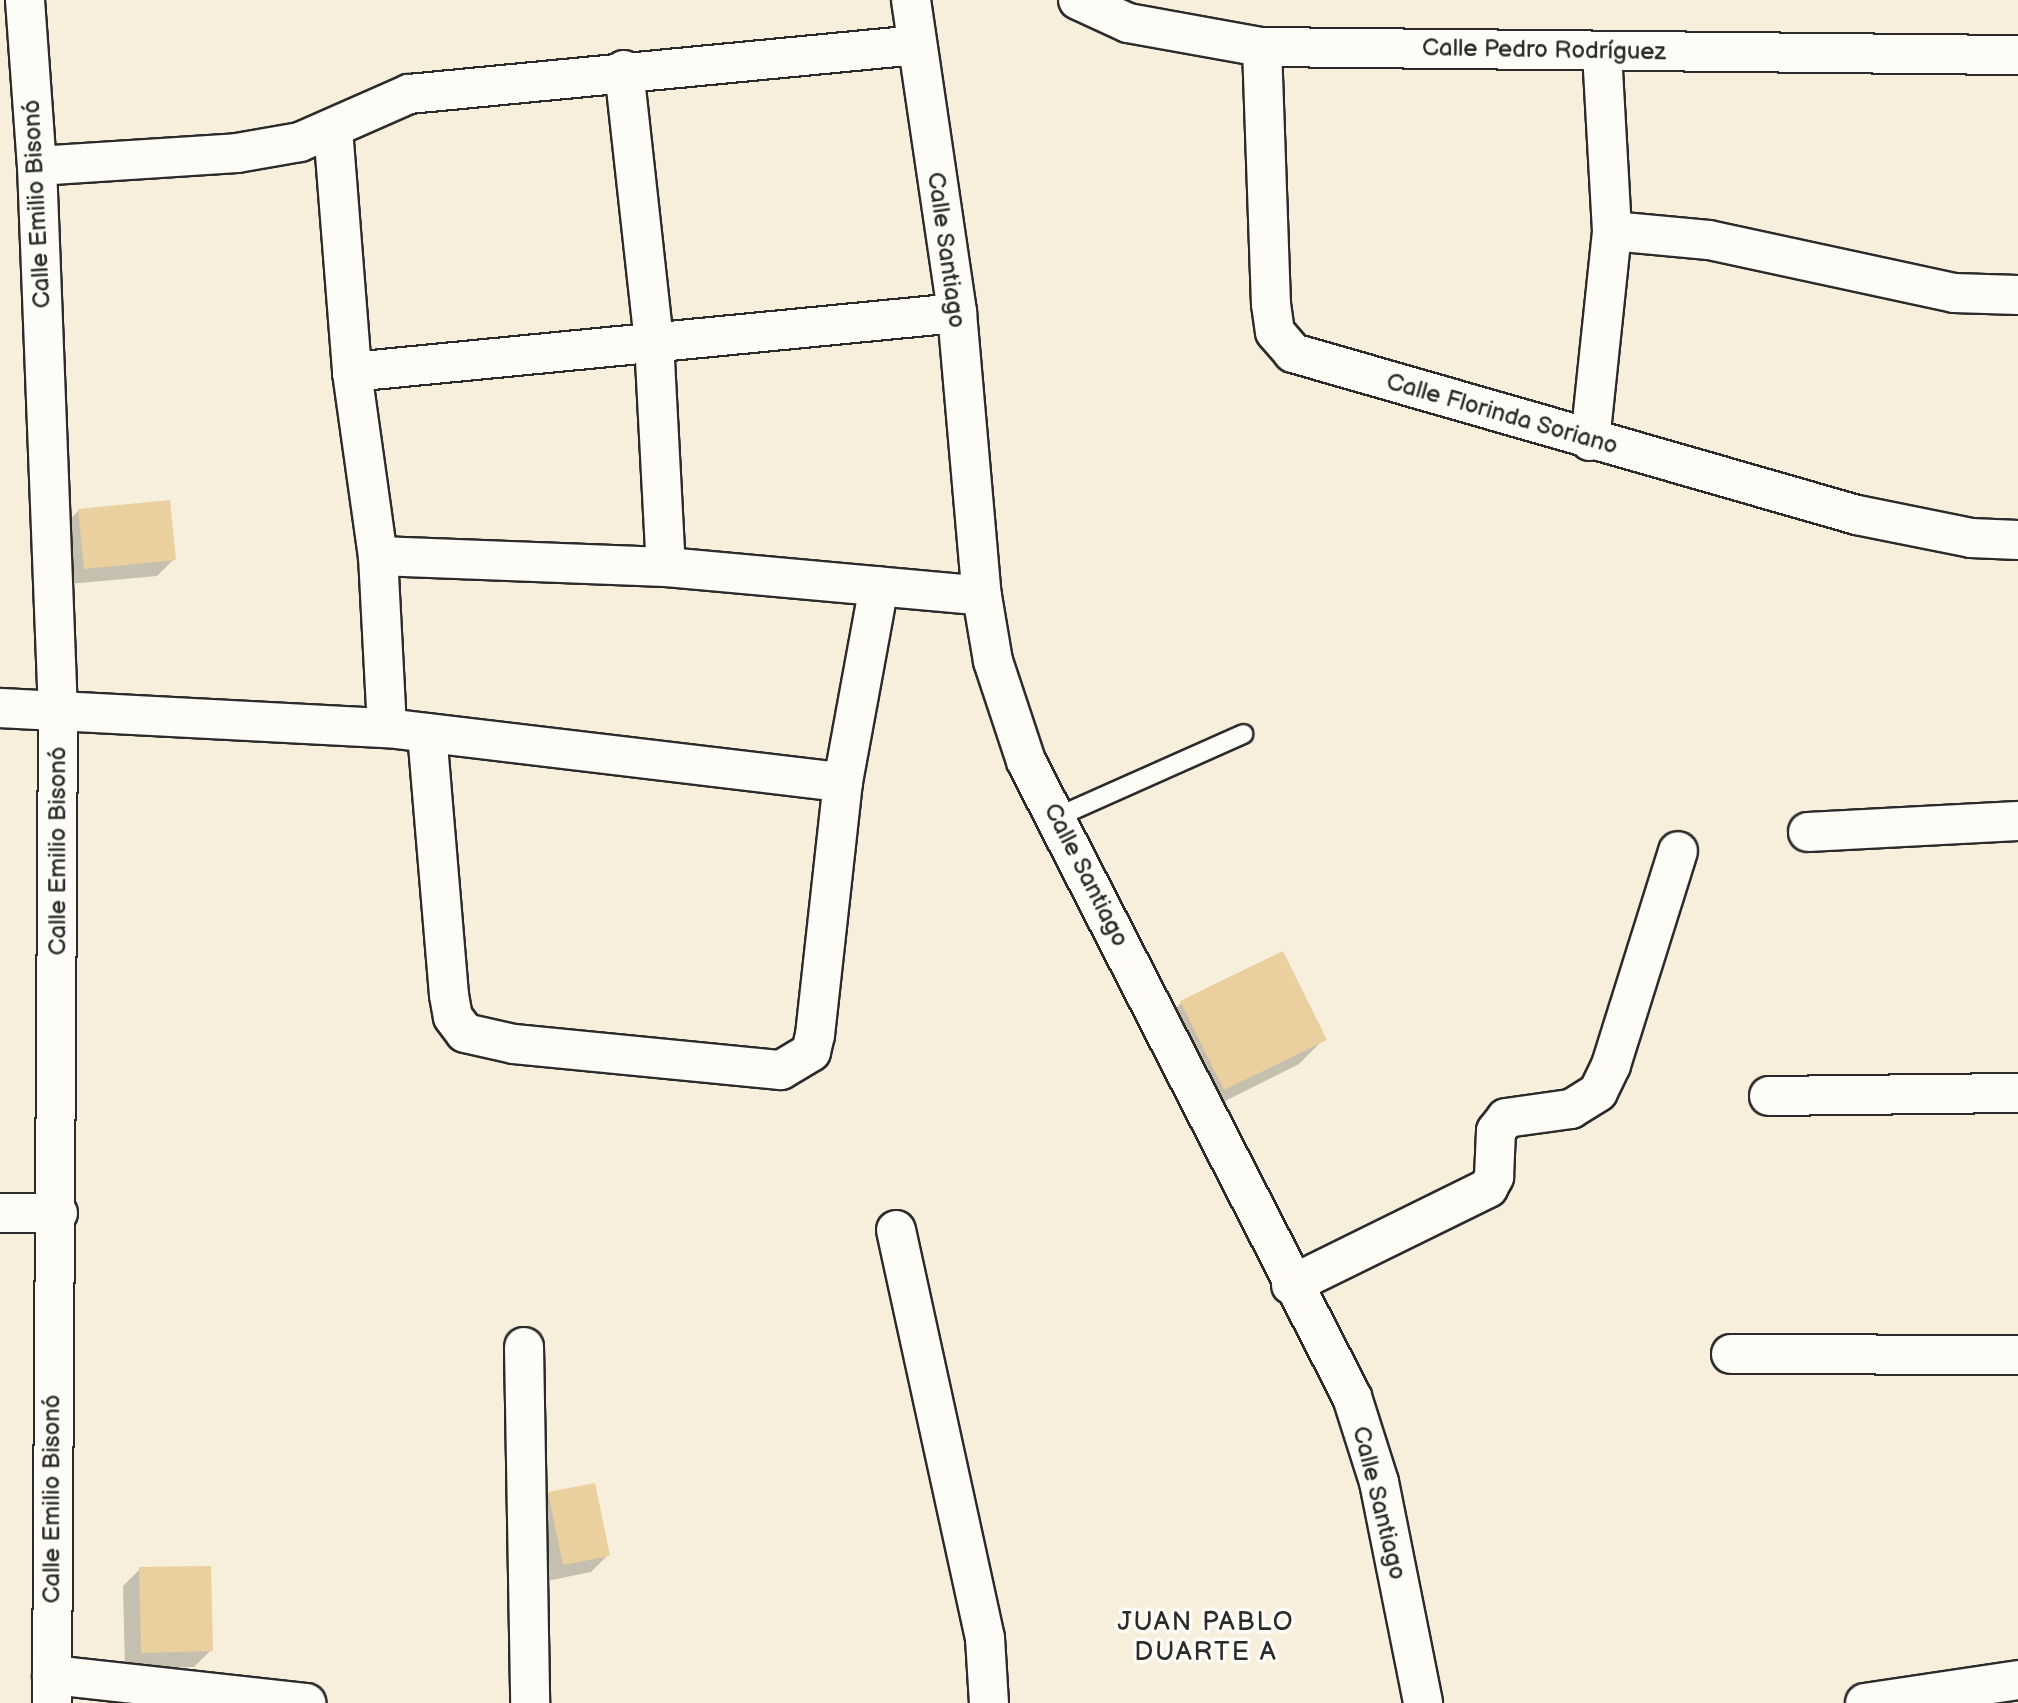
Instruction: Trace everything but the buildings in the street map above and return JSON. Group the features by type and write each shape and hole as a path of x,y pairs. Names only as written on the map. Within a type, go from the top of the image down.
{"street":[{"name":"Calle Emilio Bisonó","path":"25,0 37,166 58,713 58,1213 50,1458 52,1689"},
{"name":"Calle Santiago","path":"911,0 957,313 982,596 993,661 1026,761 1291,1285 1352,1397 1375,1468 1423,1703"},
{"name":"Calle Pedro Rodríguez","path":"1078,0 1128,23 1262,47 2018,55"},
{"path":"37,166 237,153 300,142 333,129 366,109 409,94 624,70 917,45"},
{"name":"Calle Florinda Soriano","path":"1262,47 1269,274 1275,332 1282,345 1293,353 1590,441 1857,515 1971,538 2018,540"},
{"path":"1590,441 1612,231 1602,51"},
{"path":"624,70 654,341 666,567"},
{"path":"333,129 352,372 378,556 387,728"},
{"path":"1612,231 1709,240 1954,293 2018,295"},
{"path":"352,372 957,313"},
{"path":"378,556 666,567 982,596"},
{"path":"427,733 453,1017 465,1033 514,1044 719,1062 756,1070 781,1070 811,1052 815,1035 843,782 879,586"},
{"path":"0,708 387,728 843,782"},
{"path":"1808,832 2018,821"},
{"path":"1291,1285 1488,1188 1494,1177 1496,1131 1506,1118 1571,1109 1598,1092 1611,1065 1678,851"},
{"path":"1769,1096 2018,1093"},
{"path":"0,1213 58,1213"},
{"path":"896,1230 985,1638 989,1703"},
{"path":"524,1347 530,1703"},
{"path":"1731,1354 2018,1355"},
{"path":"1865,1703 2018,1680"},
{"path":"52,1689 306,1703"}],"lane":[{"path":"1057,817 1243,734"}],"district":[{"name":"JUAN PABLO DUARTE A","path":"1206,1638"}]}
